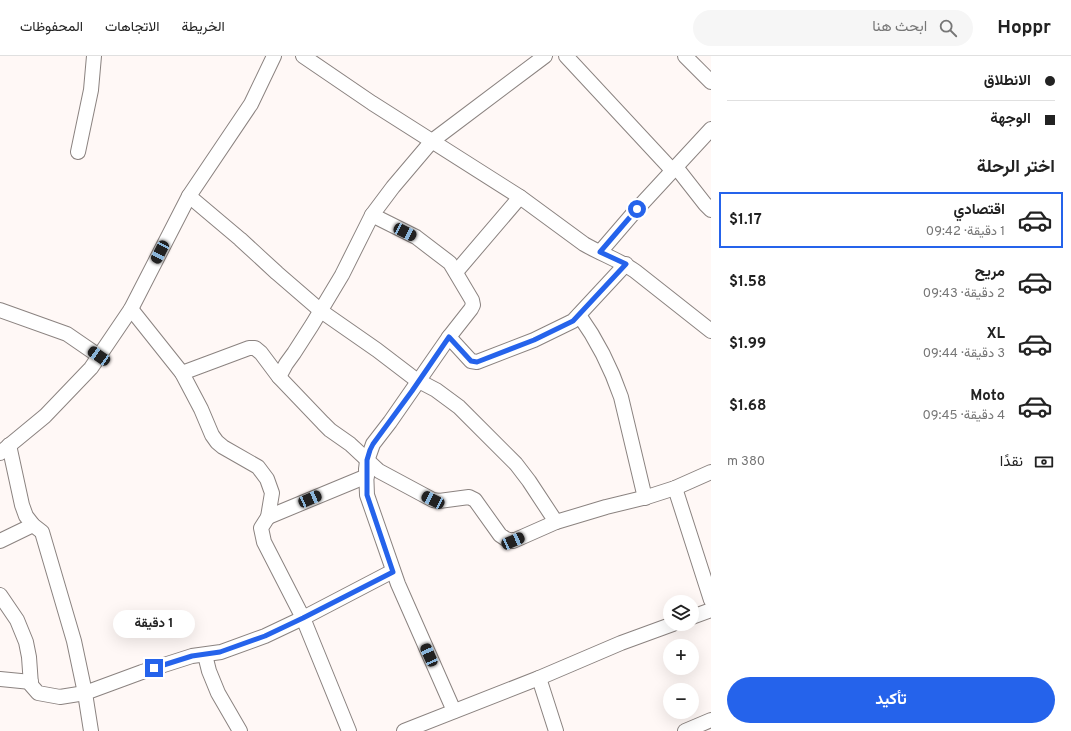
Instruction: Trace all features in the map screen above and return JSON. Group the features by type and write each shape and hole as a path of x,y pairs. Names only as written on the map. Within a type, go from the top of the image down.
{"street":[{"path":"78,152 91,90 94,56"},
{"path":"91,731 74,641 42,532 33,525 26,516 5,449 45,416 92,368 131,309 189,196 251,104 274,56"},
{"path":"303,56 372,103 520,197 584,244 626,264 711,332"},
{"path":"279,377 321,311 345,269 372,215 393,187 432,141 545,56"},
{"path":"566,56 674,168 711,210"},
{"path":"685,56 711,82"},
{"path":"600,252 674,168 711,129"},
{"path":"189,196 321,311 377,350 415,379 436,390 459,408 516,464 556,522"},
{"path":"456,272 520,197"},
{"path":"372,215 416,238 450,263 473,304 471,309 449,337 373,444 367,460 367,495 393,572 454,711"},
{"path":"449,337 471,361 477,362 534,340 573,321 626,264"},
{"path":"131,309 182,373 201,409 212,435 217,442 258,467 267,479 272,493 268,517 261,528 264,542 303,618 349,731"},
{"path":"0,310 67,334 99,356"},
{"path":"579,315 598,344 621,397 645,498"},
{"path":"182,373 249,348 255,348 261,353 279,377 326,426 350,444 379,472 433,500 439,501 469,497 475,500 500,535 513,541 556,522 606,507 645,498 675,488 711,472"},
{"path":"268,517 367,476"},
{"path":"675,488 711,600"},
{"path":"0,542 33,525"},
{"path":"0,595 17,620 26,642 32,688 38,693 60,697 85,693 192,656 220,652 303,618 393,572"},
{"path":"699,614 711,610"},
{"path":"404,731 539,678 621,643 663,628"},
{"path":"205,655 209,671 218,693 240,731"},
{"path":"539,678 556,731"},
{"path":"0,679 31,682"},
{"path":"685,731 711,720"}],"route":[{"path":"154,668 192,656 220,652 265,636 393,572 367,495 367,460 373,444 449,337 471,361 477,362 534,340 573,321 626,264 600,252 637,209"}]}
